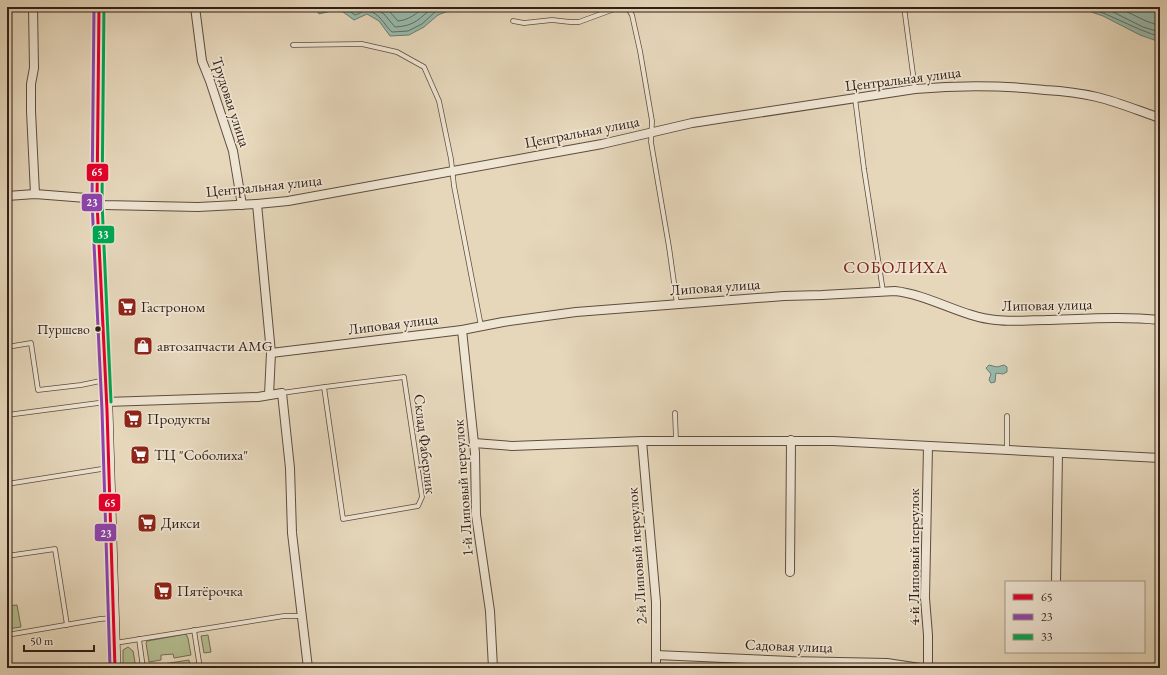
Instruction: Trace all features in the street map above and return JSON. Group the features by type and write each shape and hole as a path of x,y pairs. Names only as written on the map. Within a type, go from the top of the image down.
{"main road":[{"path":"99,7 97,202 106,402 115,668"}],"street":[{"path":"33,7 34,68 31,84 31,111 35,194"},
{"name":"Трудовая улица","path":"195,7 202,61 233,151 242,205"},
{"name":"Центральная улица","path":"7,196 35,194 86,198 104,205 198,207 257,204 316,197 602,144 692,123 915,89 950,86 1023,88 1075,93 1105,99 1160,118"},
{"path":"257,204 271,353 269,395"},
{"name":"Липовая улица","path":"271,353 462,330 503,322 576,312 784,296 883,292 895,290 935,300 984,318 997,320 1018,321 1136,318 1160,320"},
{"name":"1-й Липовый переулок","path":"462,330 474,443 476,515 490,611 493,668"},
{"path":"106,402 258,396 282,393 290,468 292,533 308,668"},
{"path":"474,443 512,446 642,441 791,440 1160,458"},
{"path":"790,572 791,440"},
{"name":"2-й Липовый переулок","path":"642,441 656,602 656,668"},
{"name":"4-й Липовый переулок","path":"928,446 925,598 928,635 928,668"},
{"path":"1056,581 1058,454"},
{"name":"Садовая улица","path":"656,655 790,661 887,663 920,668"}],"lane":[{"path":"904,7 915,89"},
{"path":"513,21 524,23 552,20 579,22 617,8 629,10 632,16 640,51 652,121 650,142 669,247 677,304"},
{"path":"293,45 362,44 397,52 424,67 439,101 452,159 454,186 481,326"},
{"path":"855,98 864,169 883,292"},
{"path":"7,346 31,343 38,390 81,385 105,380"},
{"name":"Склад Фаберлик","path":"404,377 422,497 418,506 343,519 324,387 404,377"},
{"path":"282,393 324,387"},
{"path":"7,415 106,402"},
{"path":"675,413 676,441"},
{"path":"1007,416 1007,451"},
{"path":"7,484 108,468"},
{"path":"7,556 56,549 67,625"},
{"path":"114,643 284,616 303,616"},
{"path":"7,635 113,618"},
{"path":"194,630 200,668"},
{"path":"139,639 143,668"}],"shaded area":[{"path":"17,605 21,627 7,629 7,606"},
{"path":"186,634 191,655 174,658 173,654 161,655 161,660 149,662 147,641"},
{"path":"208,635 211,652 204,653 201,636"},
{"path":"128,647 133,651 136,668 123,668 123,650"},
{"path":"189,660 190,668 150,668 150,666"}],"water":[{"path":"314,7 458,7 438,15 424,27 409,35 390,36 379,21 367,14 354,20 339,9 319,14"},
{"path":"1077,7 1160,7 1160,42 1140,35 1103,16"},
{"path":"989,365 997,367 1004,365 1007,367 1007,372 1003,374 996,373 995,382 991,383 989,380 991,374 986,368"}],"transit line":[{"name":"23","path":"94,7 92,202 102,410 110,668"},
{"name":"65","path":"99,7 97,202 107,410 115,668"},
{"name":"33","path":"104,7 102,202 111,402"}],"place":[{"name":"Гастроном","path":"127,307"},
{"name":"Пуршево","path":"98,329"},
{"name":"автозапчасти AMG","path":"143,346"},
{"name":"Продукты","path":"133,419"},
{"name":"ТЦ \"Соболиха\"","path":"140,455"},
{"name":"Дикси","path":"147,523"},
{"name":"Пятёрочка","path":"163,591"}],"district":[{"name":"СОБОЛИХА","path":"896,267"}]}
